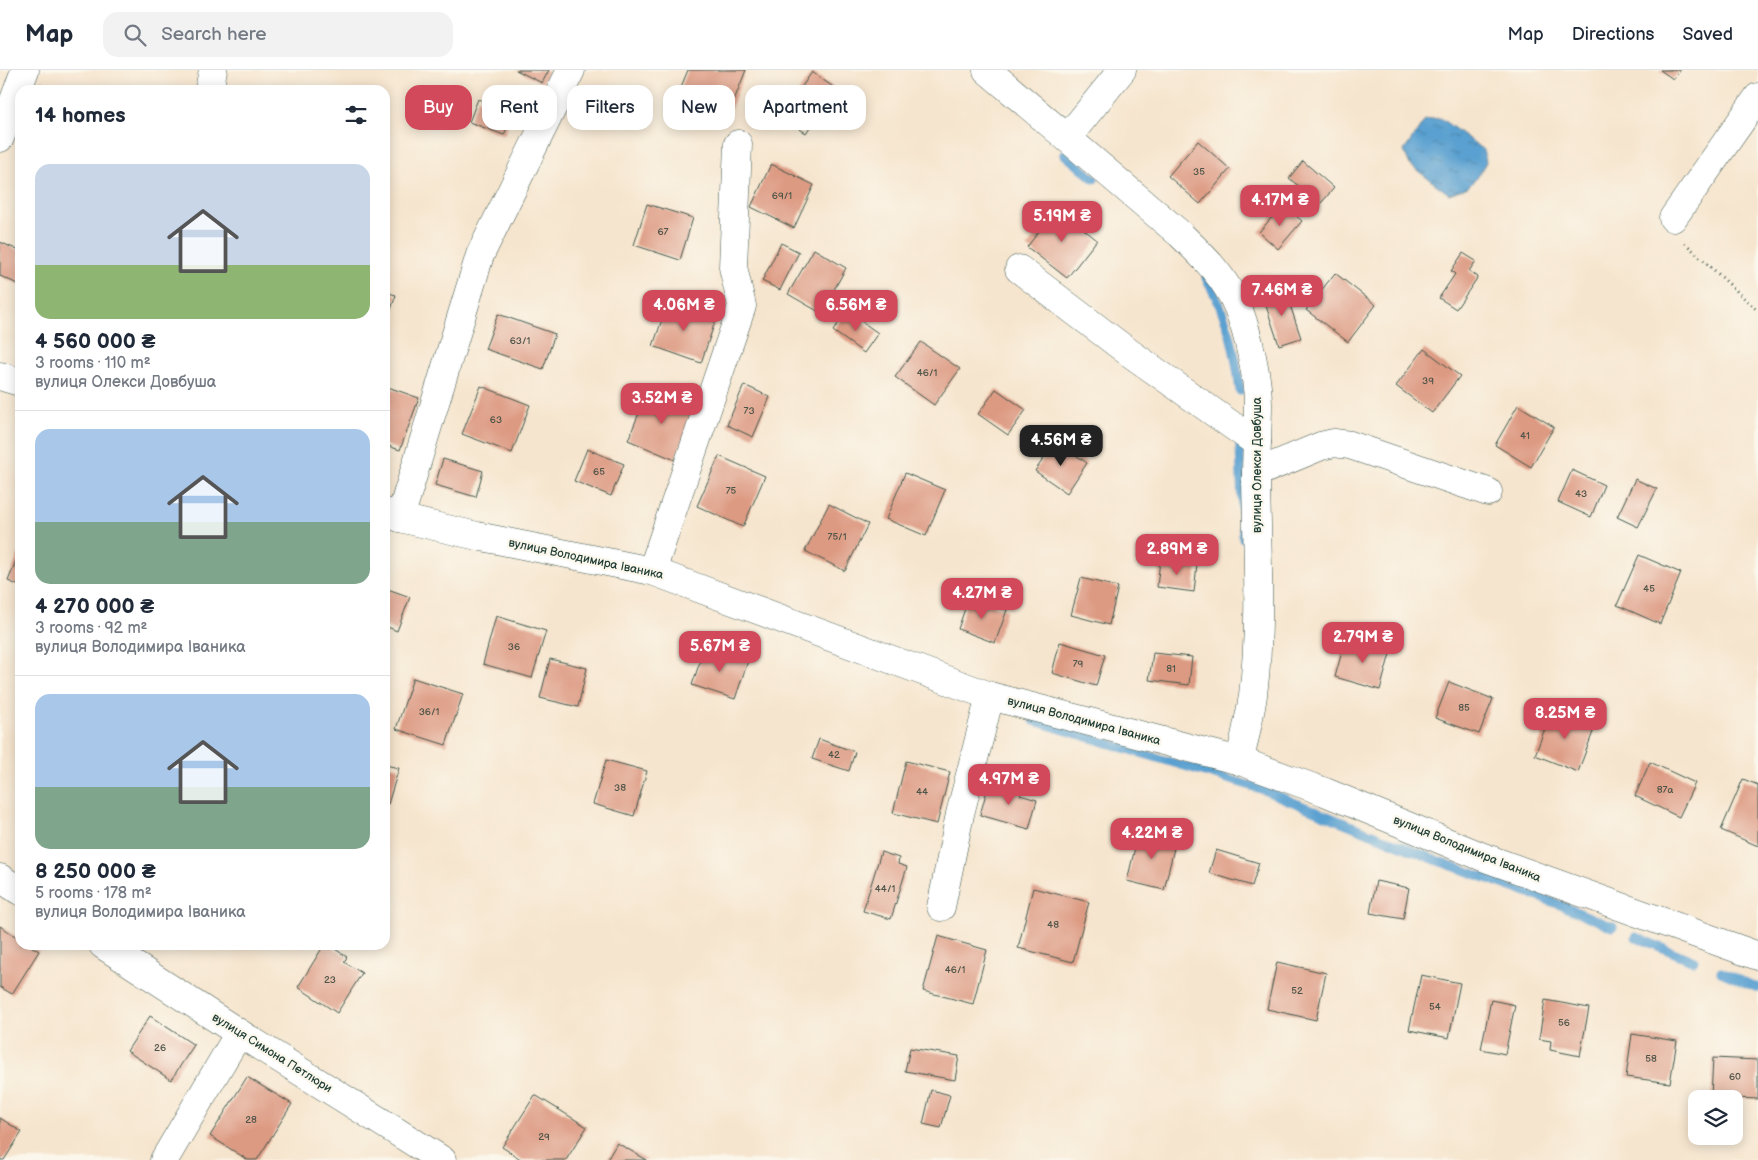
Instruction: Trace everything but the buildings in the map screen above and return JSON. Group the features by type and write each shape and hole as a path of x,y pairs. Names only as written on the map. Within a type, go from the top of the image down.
{"street":[{"path":"19,85 25,70"},
{"path":"210,85 213,70"},
{"name":"вулиця Володимира Іваника","path":"571,70 480,255 393,515 478,536 652,571 990,696 1240,761 1325,792 1483,858 1758,956"},
{"name":"вулиця Олекси Довбуша","path":"987,70 1205,257 1221,278 1238,308 1254,363 1258,402 1256,443 1258,610 1256,654 1253,695 1240,761"},
{"path":"1067,138 1122,70"},
{"path":"0,138 15,97"},
{"path":"1673,218 1758,97"},
{"path":"652,571 742,306 733,267 738,144"},
{"path":"1019,269 1128,351 1256,443"},
{"path":"0,376 15,380"},
{"path":"1256,473 1321,446 1334,443 1350,445 1488,492"},
{"path":"941,907 960,814 990,696"},
{"path":"0,878 15,888"},
{"name":"вулиця Симона Петлюри","path":"111,950 442,1160"},
{"path":"164,1160 239,1033"}],"path":[{"path":"1673,218 1684,243 1758,311"}],"water":[{"path":"1440,118 1484,150 1486,162 1477,178 1468,187 1449,194 1410,165 1404,151 1425,120"}],"waterway":[{"path":"1064,154 1094,179"},
{"path":"1206,278 1220,306 1229,333 1236,361 1240,391"},
{"path":"1240,446 1243,538"},
{"path":"1034,721 1261,789 1438,861 1558,904 1613,927"},
{"path":"1636,937 1694,961"},
{"path":"1721,972 1758,988"}]}
